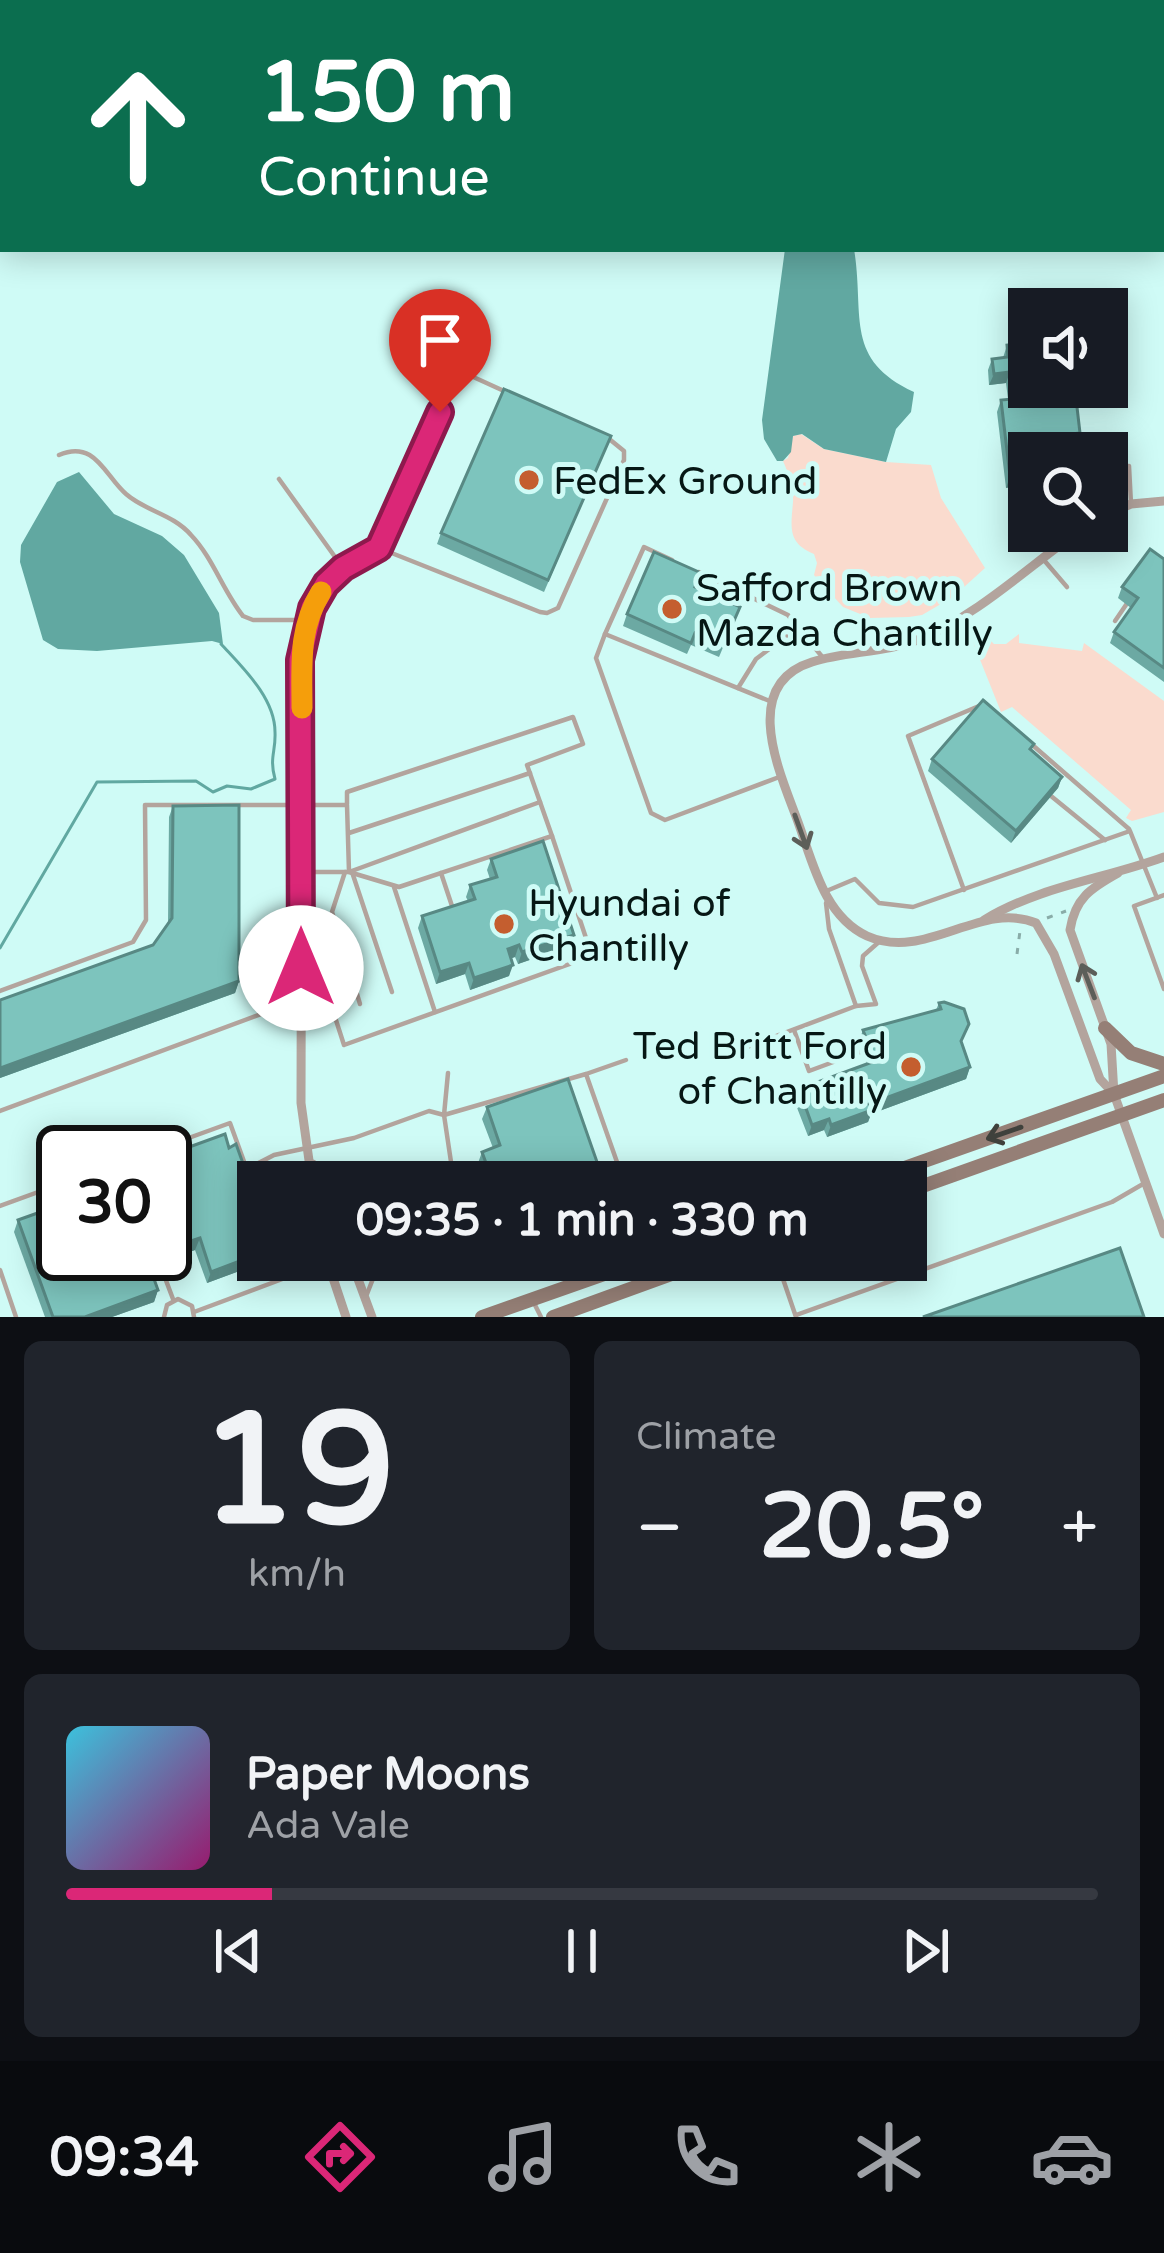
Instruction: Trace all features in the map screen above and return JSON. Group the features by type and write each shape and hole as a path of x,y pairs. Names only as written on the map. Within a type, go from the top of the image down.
{"main road":[{"path":"1105,1028 1131,1053 1164,1064"},
{"path":"924,1161 1164,1076"},
{"path":"927,1185 1164,1100"},
{"path":"482,1317 586,1281"},
{"path":"553,1317 652,1281"}],"street":[{"path":"1128,505 1164,502"},
{"path":"1050,552 922,638 798,669 773,702 769,734 824,892 849,924 880,941 928,941 1010,917 1025,918 1042,929 1100,1079 1114,1094"},
{"path":"302,694 301,1103 310,1161"},
{"path":"1164,857 1118,874 1083,895 1070,930 1111,1044 1114,1094 1164,1234"},
{"path":"974,926 1024,900 1101,873 1118,874"},
{"path":"335,1281 346,1317"},
{"path":"358,1281 372,1317"}],"lane":[{"path":"302,694 301,649 307,620 326,584 343,568 379,548 458,370 505,392"},
{"path":"379,548 540,612 553,611 624,460 618,444 590,430"},
{"path":"59,455 78,451 90,455 104,464 123,492 178,522 243,616 307,620"},
{"path":"1128,466 1131,504"},
{"path":"279,479 343,568"},
{"path":"782,776 665,820 651,814 596,658 644,547 776,607 800,626 824,659"},
{"path":"1042,558 1067,587"},
{"path":"1114,621 1139,586"},
{"path":"738,688 766,650 800,626"},
{"path":"605,634 773,702"},
{"path":"964,890 908,736 985,703"},
{"path":"0,1111 264,1012 334,1013 344,1045 592,956 527,765 583,744 573,717 347,793 348,872 332,913 360,1004"},
{"path":"1017,731 1130,831 1160,897 1134,906 1164,989"},
{"path":"349,833 530,773"},
{"path":"1051,796 1105,840"},
{"path":"348,872 540,802"},
{"path":"0,991 133,942 146,920 145,805 347,805"},
{"path":"856,1006 829,929 824,892 855,879 879,903 903,908 1130,831"},
{"path":"301,872 348,872 399,887 552,836"},
{"path":"348,872 392,992"},
{"path":"440,873 452,906"},
{"path":"393,885 435,1012"},
{"path":"734,1052 856,1006 876,1004 862,966 863,956 880,941"},
{"path":"794,1030 809,1071 863,1052"},
{"path":"260,1161 354,1138 429,1112 444,1115 626,1060"},
{"path":"448,1073 444,1115 449,1161"},
{"path":"586,1074 617,1161"},
{"path":"192,1137 230,1123 244,1161"},
{"path":"784,1281 796,1316 1112,1202 1145,1183"},
{"path":"0,1206 36,1193"},
{"path":"0,1270 16,1317"},
{"path":"166,1281 173,1300"},
{"path":"164,1317 173,1300 185,1300 194,1314 276,1281"},
{"path":"365,1300 372,1281"},
{"path":"533,1300 541,1317"}],"shaded area":[{"path":"801,434 824,449 886,462 931,465 941,498 985,568 953,597 922,615 870,618 843,607 814,575 814,554 799,545 793,533 793,492 783,461 793,436"},
{"path":"1019,634 1019,643 1082,651 1084,643 1164,701 1164,812 1132,821 1126,818 1131,810 1012,707 1001,712 973,642 986,636 994,644 1006,644"}],"water":[{"path":"785,252 854,252 867,350 891,379 914,392 911,412 896,429 886,462 824,449 802,434 793,436 791,452 777,461 764,439 762,420"},
{"path":"79,472 114,514 162,536 184,555 219,613 223,644 212,641 97,651 58,649 43,640 20,562 21,545 57,482"}],"building":[{"path":"1008,357 1008,372 994,374 992,359"},
{"name":"FedEx Ground","path":"504,389 611,436 548,580 441,533"},
{"path":"1008,399 1008,408 1077,408 1080,432 1008,432 1008,459 1001,400"},
{"path":"1150,549 1164,559 1164,668 1114,632 1138,598 1122,587"},
{"name":"Safford Brown Mazda Chantilly","path":"654,552 701,573 695,587 740,607 723,646 695,633 691,643 627,614"},
{"path":"983,700 1034,744 1030,749 1062,777 1016,831 932,759"},
{"path":"239,805 239,981 0,1068 0,1000 153,945 172,918 173,806"},
{"path":"543,841 574,935 522,952 519,945 508,949 513,965 474,978 469,963 440,972 422,916 475,899 470,885 497,877 491,859"},
{"path":"939,1003 964,1009 969,1024 961,1041 970,1067 869,1104 872,1110 831,1125 829,1119 812,1125 799,1089 875,1061 863,1030 941,1009"},
{"path":"568,1079 597,1161 485,1161 482,1152 500,1145 487,1107"},
{"path":"225,1134 229,1148 236,1144 242,1161 237,1161 237,1262 211,1272 200,1238 192,1241 192,1146"},
{"path":"36,1214 36,1270 18,1220"},
{"path":"1120,1248 1144,1317 923,1317"},
{"path":"40,1281 155,1281 158,1290 85,1317 53,1317"}],"waterway":[{"path":"0,948 97,782 196,781 213,792 227,786 251,789 275,779 270,707 221,644"}],"slow traffic":[{"path":"302,708 301,649 307,620 321,592"}],"place":[{"name":"FedEx Ground","path":"529,480"},
{"name":"Safford Brown Mazda Chantilly","path":"672,609"},
{"name":"Hyundai of Chantilly","path":"504,924"},
{"name":"Ted Britt Ford of Chantilly","path":"911,1067"}],"route":[{"path":"301,968 300,660 307,620 326,584 343,568 379,548 440,412"}]}
